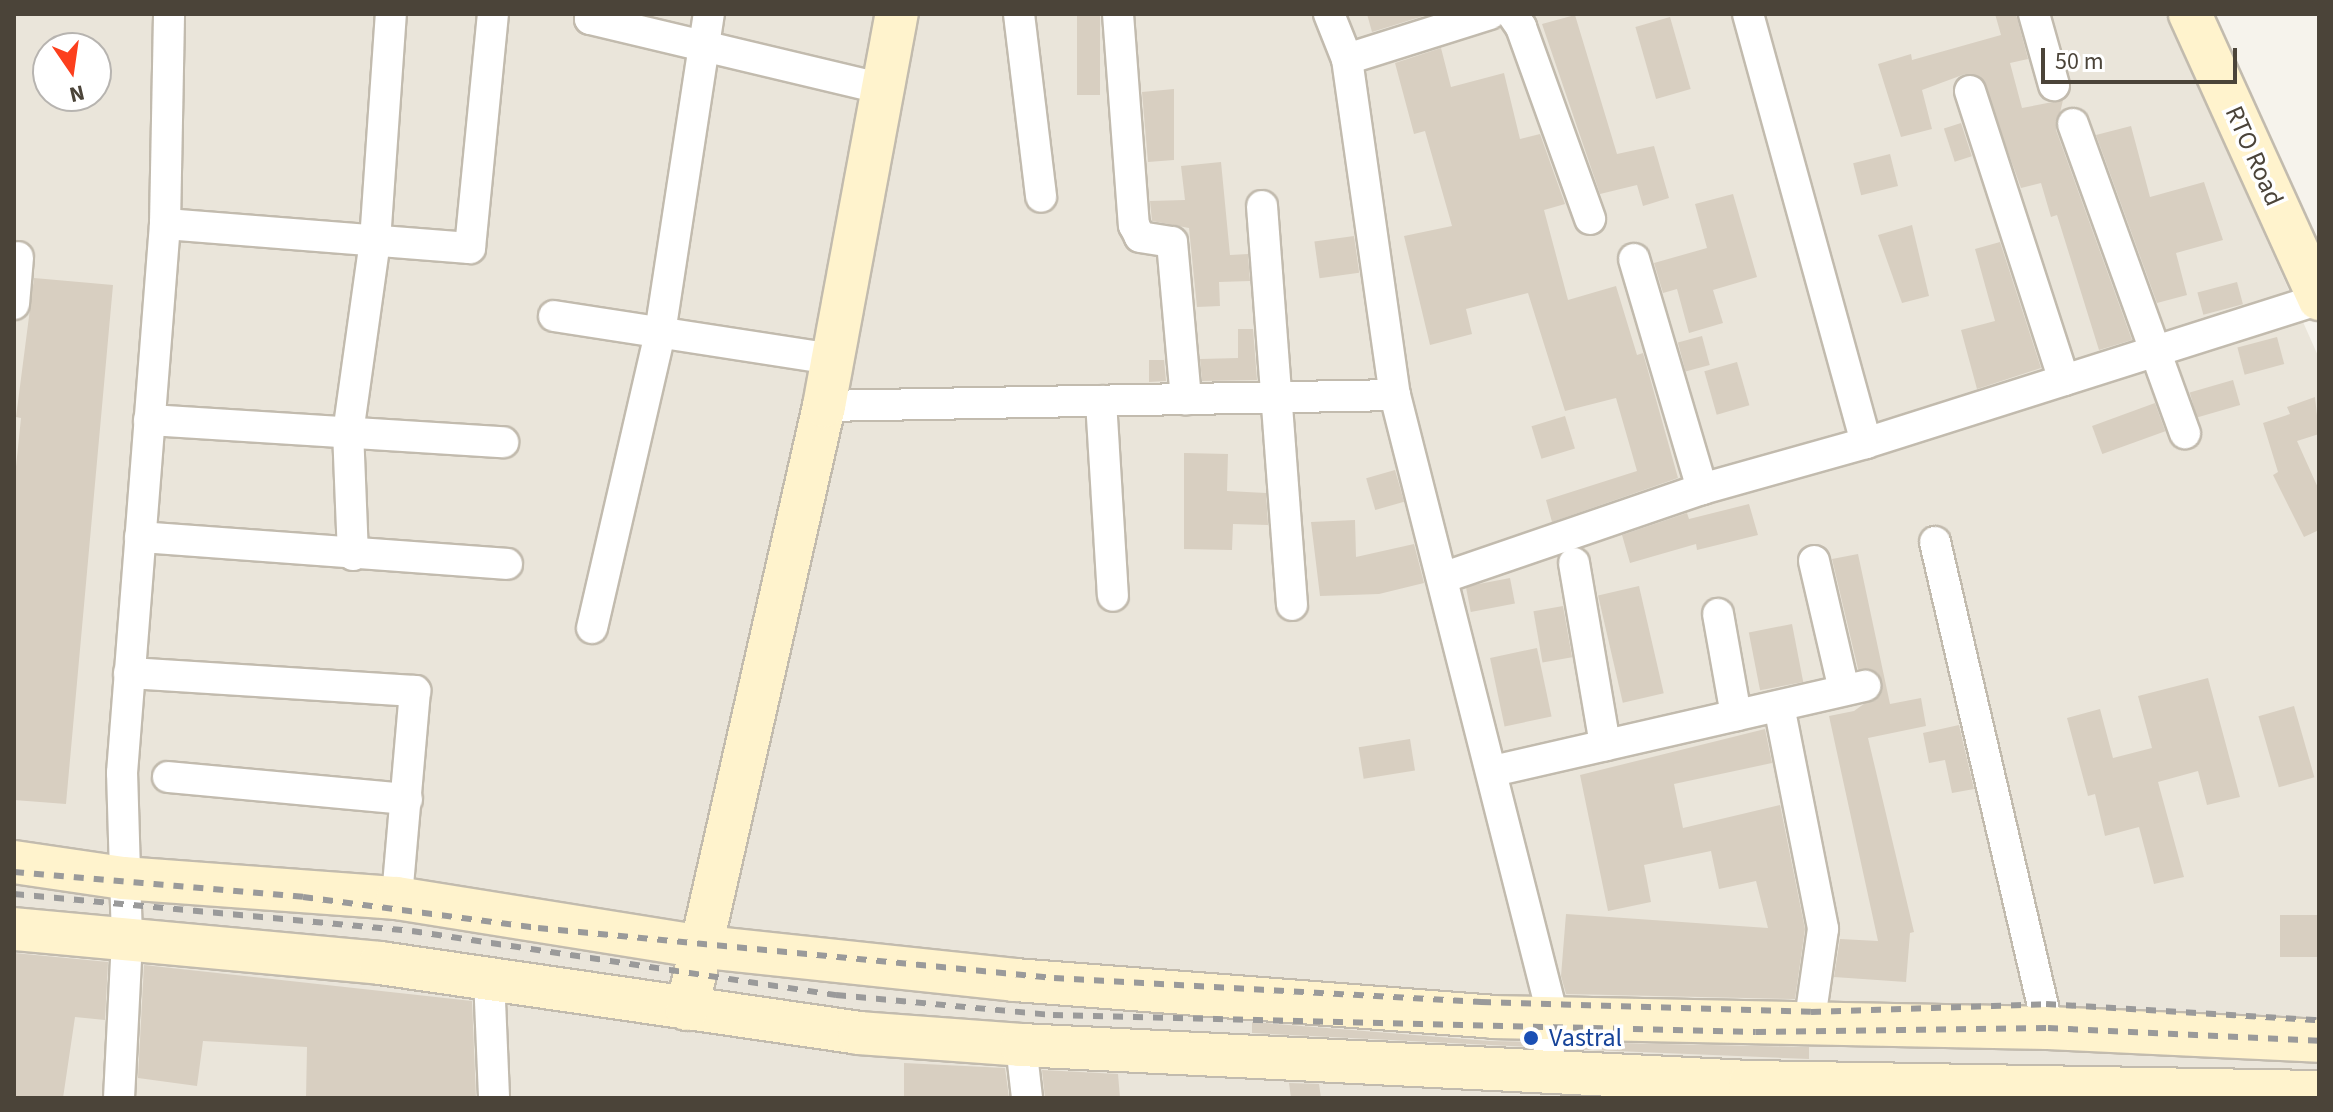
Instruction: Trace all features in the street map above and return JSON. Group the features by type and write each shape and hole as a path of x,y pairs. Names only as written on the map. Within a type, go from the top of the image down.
{"main road":[{"path":"687,1009 697,946 824,406 897,14"},
{"name":"RTO Road","path":"2190,14 2319,299"},
{"path":"14,862 123,878 397,898 697,946 1015,980 1553,1017 2048,1028 2319,1041"},
{"path":"14,929 489,977 859,1033 1021,1045 1546,1072 1669,1088 2319,1092"}],"street":[{"path":"119,1098 127,940 123,878 129,673 165,224 169,14"},
{"path":"353,555 348,433 375,241 391,14"},
{"path":"165,224 470,248 493,14"},
{"path":"591,14 590,19 883,89"},
{"path":"592,628 660,333 709,14"},
{"path":"1019,14 1041,197"},
{"path":"1118,14 1134,225 1140,237 1172,242 1186,399"},
{"path":"1329,14 1347,59 1395,395 1445,577 1553,1017 1546,1072"},
{"path":"1347,59 1490,14"},
{"path":"1512,14 1521,27 1590,219"},
{"path":"1748,14 1866,443"},
{"path":"2034,14 2054,85"},
{"path":"1970,91 2064,380"},
{"path":"2073,124 2185,433"},
{"path":"1262,206 1279,397 1292,605"},
{"path":"14,304 18,257"},
{"path":"1634,259 1702,489"},
{"path":"1445,577 1702,489 1866,443 2319,299"},
{"path":"554,316 833,359"},
{"path":"824,406 1395,395"},
{"path":"1101,401 1113,596"},
{"path":"149,420 503,442"},
{"path":"140,537 507,564"},
{"path":"1935,542 2048,1028"},
{"path":"1493,771 1854,688 1814,561"},
{"path":"1574,563 1605,745"},
{"path":"1718,614 1736,715"},
{"path":"129,673 415,691 397,898"},
{"path":"1779,706 1823,929 1811,1012"},
{"path":"168,777 407,799"},
{"path":"489,977 494,1098"},
{"path":"1021,1045 1027,1098"}],"shaded area":[{"path":"14,14 2166,14 2319,358 2319,1098 14,1098"}],"building":[{"path":"1077,14 1100,14 1100,95 1077,95"},
{"path":"1367,14 1430,14 1372,32"},
{"path":"1995,14 2016,14 2028,59 2010,63 2022,108 2063,100 2056,130 2132,340 2099,350 2057,215 2051,217 2041,183 2021,188 1981,77 1965,74 1922,90 1932,129 1901,137 1878,64 1911,54 1912,60 2001,35"},
{"path":"1575,15 1617,154 1654,146 1669,198 1643,206 1637,185 1600,194 1542,24"},
{"path":"1670,17 1691,89 1656,99 1635,27"},
{"path":"1441,48 1451,87 1504,73 1520,139 1540,134 1565,204 1544,210 1568,300 1616,286 1637,355 1643,353 1678,478 1552,522 1546,500 1637,471 1616,398 1565,411 1528,293 1466,309 1472,334 1430,345 1404,236 1452,226 1425,131 1414,134 1395,63"},
{"path":"1174,89 1174,160 1148,162 1142,92"},
{"path":"1961,123 1972,156 1955,162 1944,129"},
{"path":"2131,126 2150,197 2204,182 2223,240 2176,253 2187,295 2157,303 2096,135"},
{"path":"1890,154 1898,186 1861,195 1853,163"},
{"path":"1221,162 1230,255 1248,254 1250,281 1219,282 1220,306 1197,307 1189,228 1152,221 1150,201 1185,200 1181,166"},
{"path":"1733,194 1757,277 1713,290 1723,323 1689,333 1677,289 1663,293 1654,263 1707,248 1695,204"},
{"path":"1912,225 1929,296 1902,303 1878,235"},
{"path":"1354,236 1359,273 1320,278 1314,242"},
{"path":"2000,242 2041,368 1977,389 1961,330 1995,321 1975,249"},
{"path":"34,278 113,285 66,804 14,800 14,486 21,418 16,417"},
{"path":"2237,282 2243,304 2203,315 2197,293"},
{"path":"1238,329 1253,329 1257,380 1202,381 1200,359 1238,358"},
{"path":"1702,336 1710,365 1686,371 1678,342"},
{"path":"2277,337 2284,364 2245,375 2237,348"},
{"path":"1149,360 1164,360 1166,381 1149,382"},
{"path":"1737,362 1749,405 1717,415 1704,371"},
{"path":"2233,380 2240,405 2197,417 2190,392"},
{"path":"2315,397 2319,434 2297,441 2319,490 2319,530 2304,537 2273,475 2278,472 2263,423 2290,414 2287,407"},
{"path":"2155,403 2165,431 2102,454 2092,426"},
{"path":"1565,416 1575,449 1541,459 1532,426"},
{"path":"1184,453 1228,454 1227,491 1266,493 1268,525 1233,524 1232,550 1184,549"},
{"path":"1395,470 1404,502 1375,510 1366,478"},
{"path":"1749,504 1758,535 1697,550 1696,544 1630,563 1622,535 1687,513 1689,519"},
{"path":"1355,520 1356,557 1414,544 1424,583 1379,594 1320,596 1311,522"},
{"path":"1858,554 1890,704 1921,698 1926,726 1868,738 1914,932 1910,933 1906,982 1834,977 1840,939 1878,941 1829,716 1854,711 1882,691 1878,673 1858,669 1832,559"},
{"path":"1510,578 1515,604 1471,612 1466,587"},
{"path":"1639,586 1664,693 1623,703 1598,595"},
{"path":"1563,606 1572,657 1542,662 1533,611"},
{"path":"1792,624 1803,682 1760,690 1749,632"},
{"path":"1537,648 1552,716 1505,726 1490,658"},
{"path":"2208,678 2240,797 2207,805 2198,771 2158,782 2184,877 2154,884 2139,827 2105,836 2095,794 2088,796 2067,718 2100,709 2113,758 2152,748 2138,696"},
{"path":"2294,706 2314,777 2279,787 2258,716"},
{"path":"1959,725 1974,789 1952,793 1945,760 1929,763 1923,733"},
{"path":"1765,729 1772,763 1674,784 1683,828 1780,805 1805,929 1795,999 1566,994 1561,976 1566,914 1768,928 1756,881 1719,889 1711,851 1644,865 1651,902 1608,911 1580,775"},
{"path":"1410,739 1415,771 1364,779 1359,747"},
{"path":"2280,915 2319,915 2319,957 2280,957"},
{"path":"14,953 108,962 105,1020 75,1017 63,1098 14,1098"},
{"path":"144,965 472,1001 476,1098 306,1098 307,1047 203,1041 197,1086 138,1078"},
{"path":"1252,1022 1532,1042 1531,1047 1252,1033"},
{"path":"1568,1042 1809,1047 1809,1059 1567,1049"},
{"path":"904,1063 1005,1068 1009,1098 904,1098"},
{"path":"1042,1070 1118,1074 1120,1098 1045,1098"},
{"path":"1289,1083 1319,1084 1321,1098 1291,1098"}],"railway":[{"path":"14,872 303,897 538,928 1054,978 1481,1002 1811,1012 2046,1004 2319,1020"},
{"path":"14,894 412,931 836,995 1053,1015 1756,1032 2048,1028 2319,1041"}],"place":[{"name":"Vastral","path":"1531,1038"}]}
